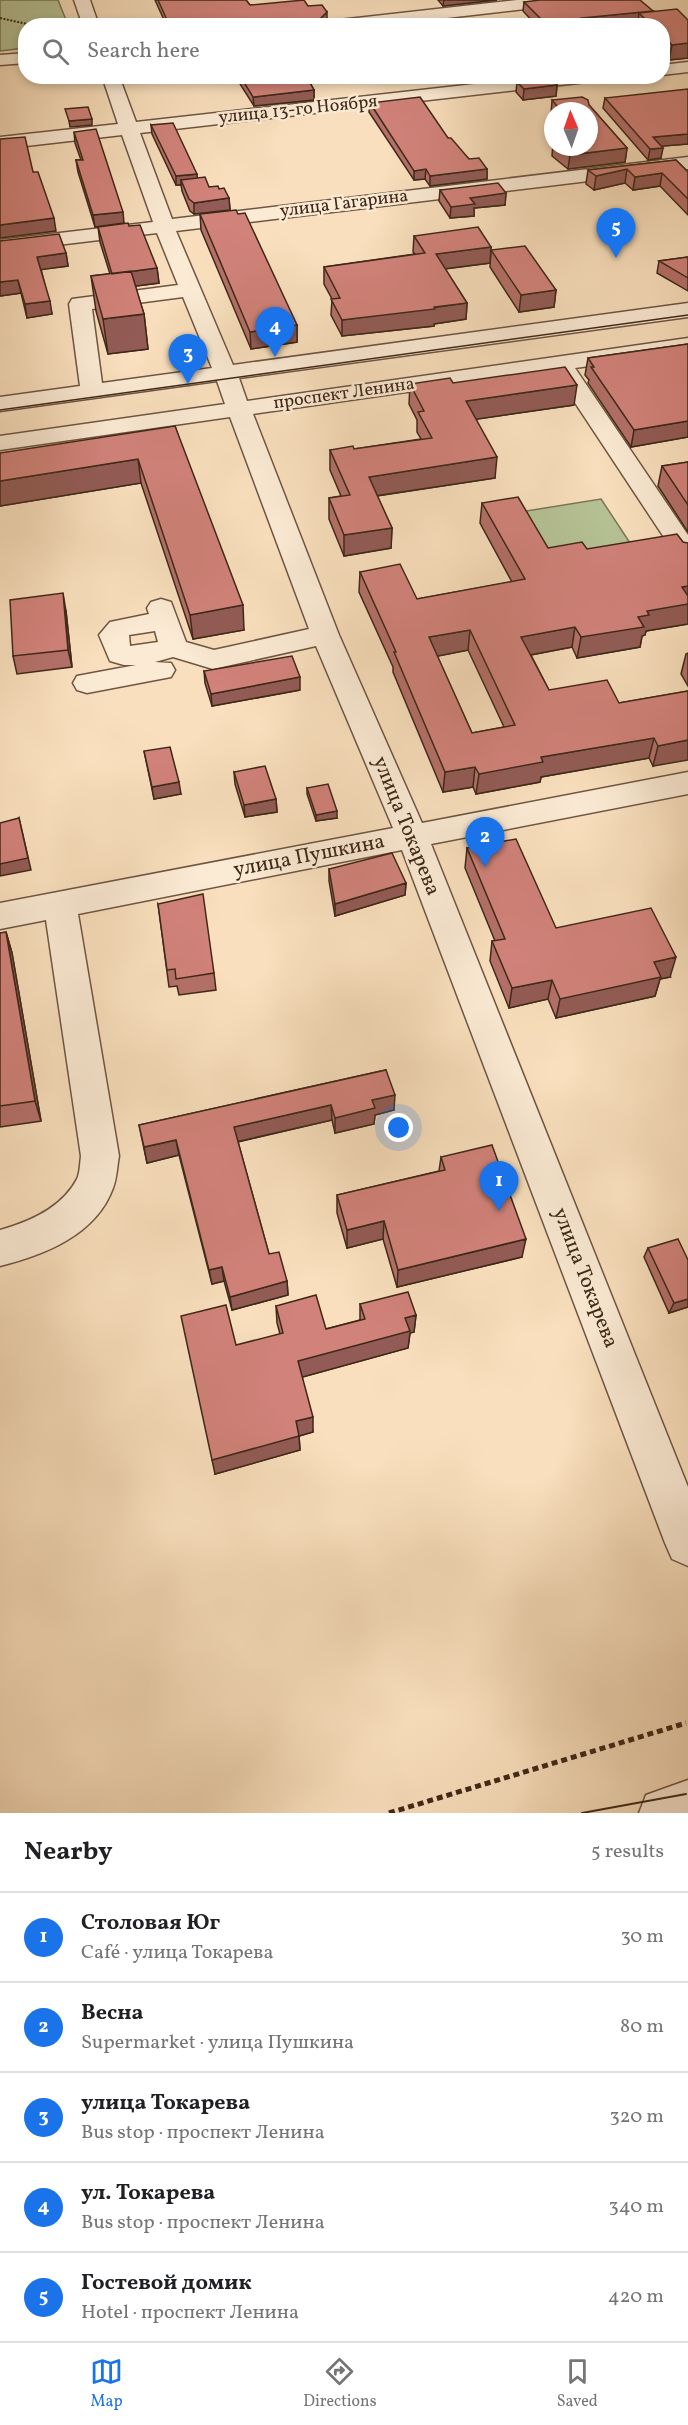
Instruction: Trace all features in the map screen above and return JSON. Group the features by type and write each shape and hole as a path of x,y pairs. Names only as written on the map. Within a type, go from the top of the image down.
{"street":[{"path":"82,0 88,18"},
{"path":"389,18 499,3 558,0"},
{"path":"499,3 512,18"},
{"path":"0,60 18,59"},
{"path":"670,69 688,67"},
{"name":"улица Токарева","path":"113,84 164,225 225,373 325,635 412,836 688,1543"},
{"name":"улица 13-го Ноября","path":"0,143 515,84"},
{"path":"571,84 582,97"},
{"path":"627,151 643,169"},
{"name":"улица Гагарина","path":"0,246 688,163"},
{"path":"92,392 80,304 190,290"},
{"name":"проспект Ленина","path":"0,404 688,310"},
{"name":"проспект Ленина","path":"0,443 688,345"},
{"path":"560,363 688,554"},
{"path":"174,648 163,614 120,628 113,635 118,652 122,656 174,648 213,660"},
{"path":"87,683 213,660 325,635"},
{"name":"улица Пушкина","path":"0,916 688,783"},
{"path":"0,1248 24,1242 65,1222 95,1186 100,1156 60,904"},
{"path":"664,1813 688,1805"}],"path":[{"path":"0,18 18,22"},
{"path":"389,1813 686,1723"}],"green space":[{"path":"0,0 58,0 65,18 18,18 18,49 0,51"},
{"path":"601,499 634,549 550,564 520,512"}],"building":[{"path":"158,0 246,0 250,5 304,0 308,6 322,5 327,12 321,18 166,18"},
{"path":"640,0 653,11 581,18 540,18 524,2"},
{"path":"677,9 688,20 688,43 672,45 670,43 670,18 644,18 639,13"},
{"path":"245,84 311,84 314,90 253,97"},
{"path":"519,84 557,85 524,89"},
{"path":"688,89 688,134 653,137 663,148 650,149 605,98"},
{"path":"420,97 448,138 451,138 469,159 479,158 487,169 430,176 426,169 414,171 370,103"},
{"path":"582,97 588,102 554,102 552,100"},
{"path":"88,107 92,119 69,121 65,109"},
{"path":"598,115 627,148 598,152"},
{"path":"173,123 197,174 176,176 151,125"},
{"path":"96,129 123,212 93,215 76,160 83,160 74,132"},
{"path":"25,137 33,172 38,172 54,218 0,225 0,139"},
{"path":"676,160 688,172 688,199 662,173 635,177 627,169 596,176 588,170"},
{"path":"205,177 209,187 224,188 229,198 194,203 189,199 181,180"},
{"path":"498,183 506,193 470,198 475,204 451,207 440,190"},
{"path":"236,210 238,214 245,213 297,325 250,332 200,214"},
{"path":"128,223 129,226 140,225 157,268 112,274 98,227"},
{"path":"478,227 491,247 436,254 467,303 342,320 331,299 340,298 324,267 425,253 414,236"},
{"path":"59,234 66,253 37,257 50,301 25,304 18,280 0,282 0,241"},
{"path":"525,246 556,290 521,295 491,250"},
{"path":"688,257 688,278 659,261"},
{"path":"131,271 144,314 103,319 91,276"},
{"path":"688,344 688,421 634,430 591,367 594,367 588,358"},
{"path":"565,367 577,385 466,401 497,457 369,477 392,528 344,535 329,498 350,495 330,450 353,446 354,449 432,438 418,412 424,411 410,384 450,378 453,383"},
{"path":"175,426 243,605 190,615 138,459 0,481 0,453"},
{"path":"688,462 688,505 662,466"},
{"path":"518,497 548,548 582,542 587,549 677,534 683,542 688,543 688,586 682,587 688,596 688,604 647,611 649,615 638,617 644,627 581,637 575,627 521,637 549,690 607,680 619,703 688,691 688,740 658,746 654,738 541,757 543,762 479,774 475,767 445,772 394,652 396,652 360,572 400,564 417,599 525,579 482,503","holes":["470,630 515,725 472,733 429,637"]},
{"path":"63,593 68,650 13,656 10,600"},
{"path":"292,656 300,677 211,694 204,671"},
{"path":"170,747 179,782 152,787 144,751"},
{"path":"265,766 276,799 244,805 234,772"},
{"path":"328,784 337,811 316,815 307,788"},
{"path":"19,818 28,858 0,864 0,823"},
{"path":"516,839 556,928 651,908 676,957 654,962 661,977 560,999 552,980 512,988 492,941 505,939 467,848"},
{"path":"392,853 406,883 335,904 329,869"},
{"path":"203,894 214,973 176,979 175,969 167,970 158,904"},
{"path":"6,932 35,1101 0,1106 0,933"},
{"path":"386,1070 395,1095 372,1100 375,1108 335,1118 331,1105 234,1127 269,1254 279,1252 287,1281 230,1297 222,1267 209,1270 176,1140 144,1147 139,1125"},
{"path":"492,1145 526,1239 398,1270 384,1221 347,1230 337,1195 445,1170 441,1157"},
{"path":"678,1239 688,1260 688,1299 674,1303 648,1248"},
{"path":"408,1292 416,1315 405,1318 410,1331 298,1361 313,1417 296,1421 299,1436 212,1460 181,1316 226,1305 236,1345 283,1333 276,1306 316,1295 326,1329 365,1319 360,1304"}],"tram line":[{"path":"0,410 688,315"},
{"path":"582,1813 686,1794"}],"place":[{"name":"Гостевой домик","path":"616,258"},
{"name":"ул. Токарева","path":"275,357"},
{"name":"улица Токарева","path":"188,384"},
{"name":"Весна","path":"485,867"},
{"name":"Столовая Юг","path":"499,1211"}]}
